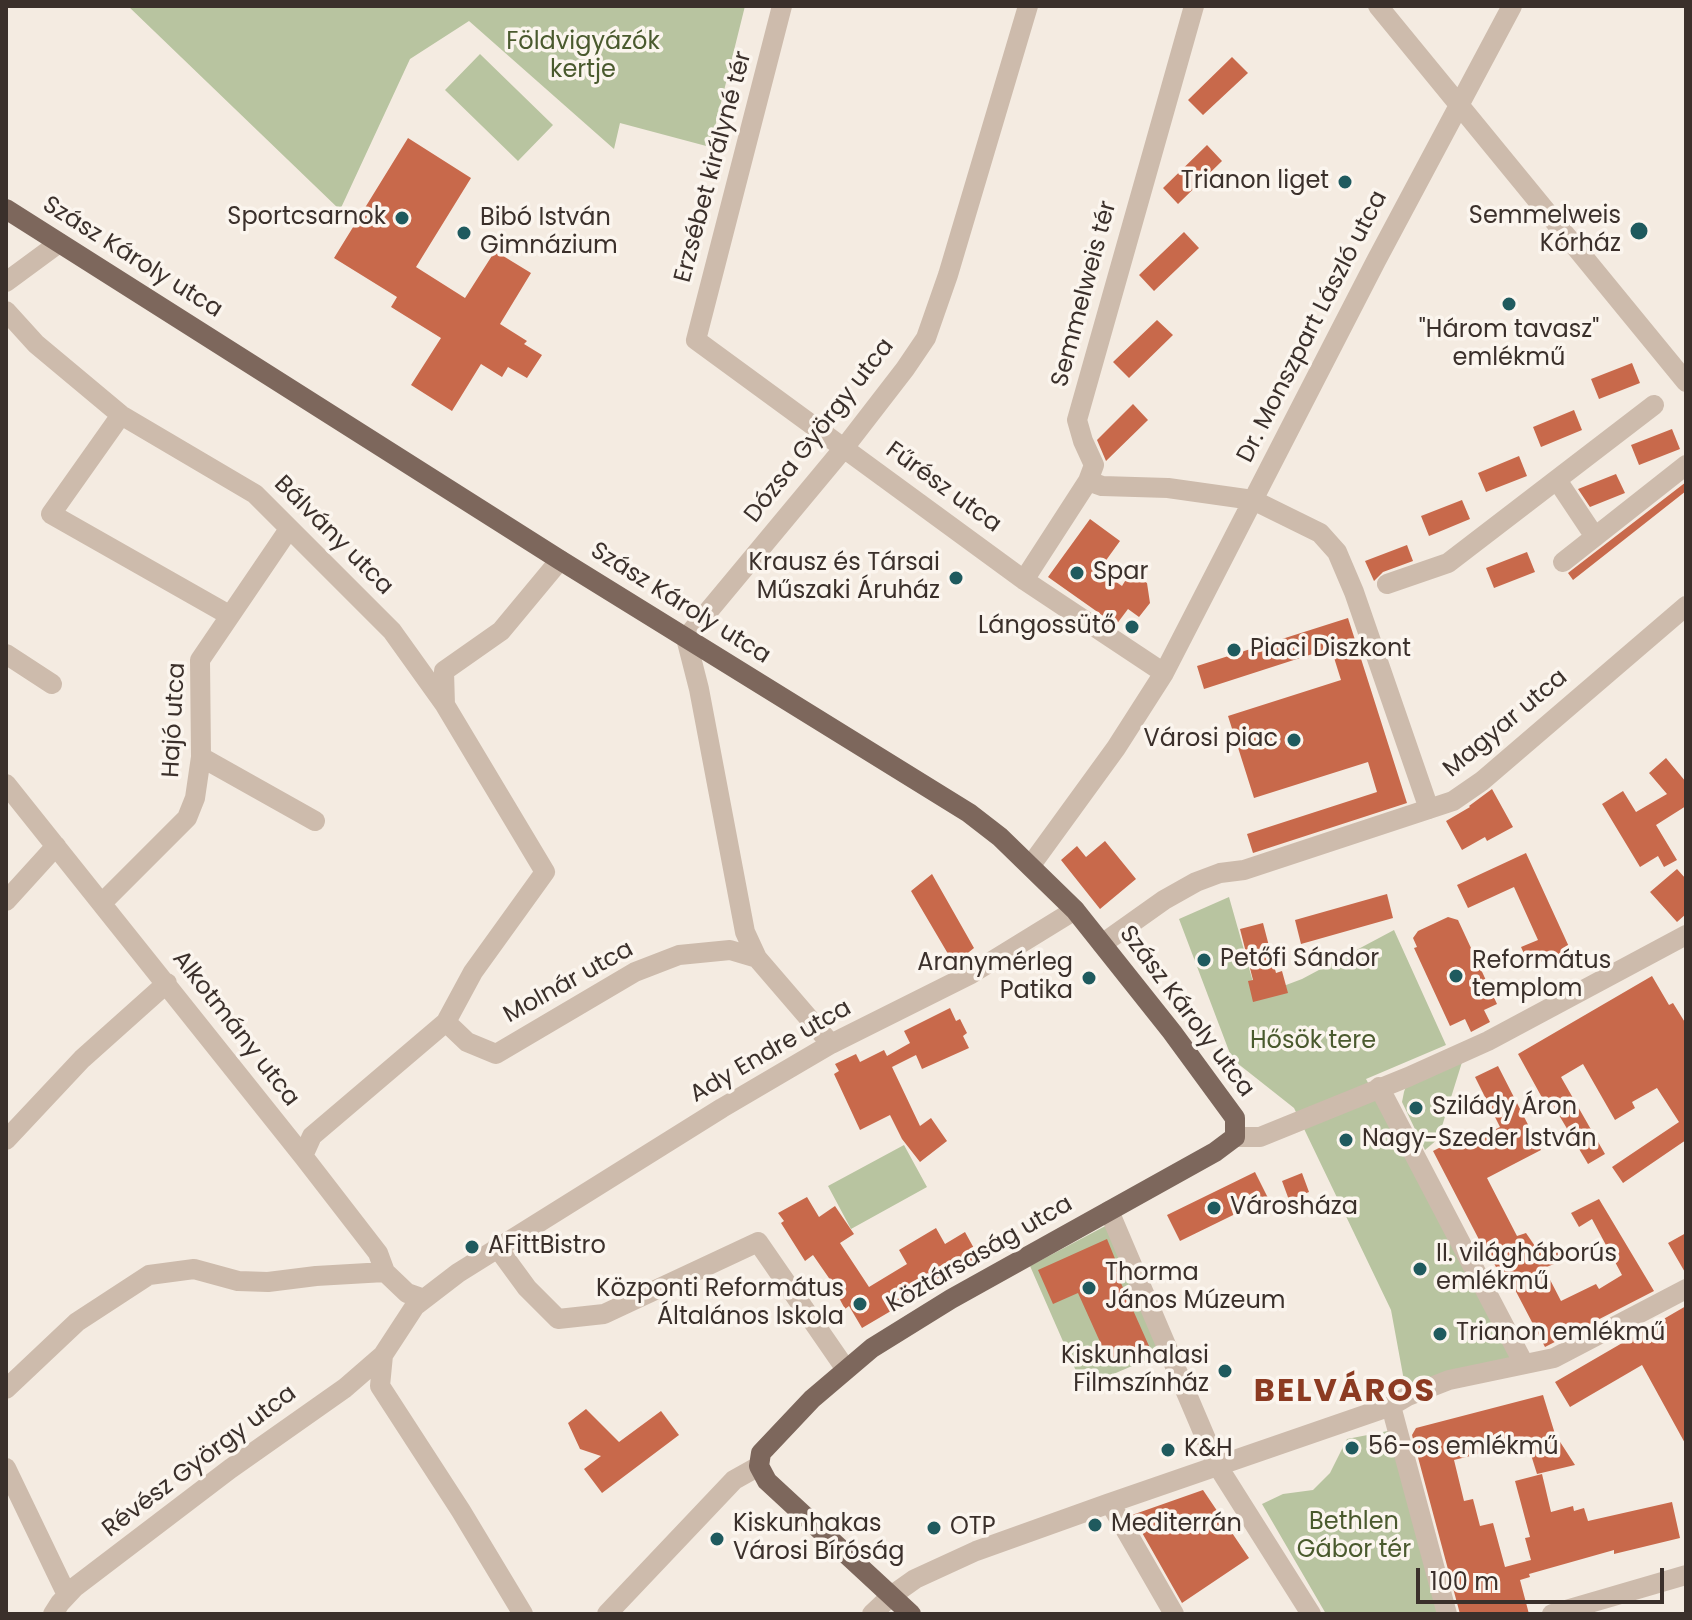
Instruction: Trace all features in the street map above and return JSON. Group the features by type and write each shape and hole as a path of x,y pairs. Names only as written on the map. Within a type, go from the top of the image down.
{"main road":[{"name":"Szász Károly utca","path":"6,209 560,560 969,813 1031,865 1075,910 1227,1106 1235,1118 1235,1137"},
{"name":"Köztársaság utca","path":"759,1466 758,1458 766,1446 845,1368 872,1348 951,1299 1215,1152 1235,1137"},
{"path":"759,1466 767,1481 911,1614"}],"street":[{"name":"Erzsébet királyné tér","path":"696,340 782,6"},
{"name":"Dózsa György utca","path":"686,638 844,448 926,338 948,275 1028,6"},
{"name":"Semmelweis tér","path":"1088,481 1094,465 1077,420 1194,6"},
{"path":"1378,6 1686,382"},
{"name":"Dr. Monszpart László utca","path":"1031,865 1116,748 1164,673 1512,6"},
{"path":"6,282 59,243"},
{"name":"Bálvány utca","path":"6,311 36,344 121,415 255,494 392,631 445,705 545,872 473,972 446,1022"},
{"name":"Fűrész utca","path":"696,340 1024,580 1164,673"},
{"path":"1387,584 1448,563 1654,405"},
{"path":"121,415 51,514 229,615"},
{"path":"1563,562 1686,465"},
{"path":"1557,480 1595,537"},
{"path":"1024,580 1088,481 1102,486 1168,488 1253,500 1320,533 1337,552 1354,592 1429,809"},
{"name":"Hajó utca","path":"102,903 187,818 195,798 201,757 200,660 289,529"},
{"path":"445,705 444,671 501,631 560,560"},
{"name":"Magyar utca","path":"1102,944 1178,891 1220,873 1244,870 1453,801 1482,781 1686,606"},
{"path":"686,638 699,689 745,932 757,958 831,1044"},
{"path":"6,654 52,684"},
{"path":"201,757 315,821"},
{"name":"Alkotmány utca","path":"6,784 303,1156 378,1253 385,1272 420,1302"},
{"path":"6,901 56,846"},
{"name":"Ady Endre utca","path":"420,1302 497,1247 831,1044 971,974 1075,910"},
{"path":"1235,1137 1260,1137 1408,1077 1488,1041 1685,938"},
{"name":"Molnár utca","path":"446,1022 467,1042 496,1054 635,972 679,955 730,950 757,958"},
{"path":"6,1140 82,1059 167,983"},
{"path":"303,1156 312,1136 446,1022"},
{"path":"1379,1087 1524,1364"},
{"path":"1109,1211 1217,1465 1311,1614"},
{"path":"497,1247 527,1288 558,1319 604,1314 758,1242 845,1368"},
{"path":"6,1389 77,1322 149,1275 194,1269 238,1281 268,1282 385,1272"},
{"path":"872,1614 915,1579 976,1551 1391,1406 1449,1380 1554,1358 1686,1289"},
{"name":"Révész György utca","path":"53,1614 67,1595 230,1469 345,1388 383,1355 420,1302"},
{"path":"383,1355 380,1386 469,1523 523,1614"},
{"path":"1391,1406 1447,1614"},
{"name":"Köztársaság utca","path":"607,1614 734,1480 759,1466"},
{"path":"6,1468 67,1595"},
{"path":"1110,1503 1174,1614"},
{"path":"1552,1614 1686,1575"}],"green space":[{"name":"Földvigyázók kertje","path":"128,6 745,6 710,147 620,123 614,149 469,21 410,59 340,210"},
{"path":"480,54 553,125 518,161 445,90"},
{"name":"Hősök tere","path":"1229,897 1257,996 1302,979 1394,930 1446,1045 1366,1079 1515,1359 1405,1386 1391,1310 1294,1108 1232,1059 1179,919"},
{"path":"1463,1059 1438,1139 1425,1150 1402,1102 1407,1083"},
{"path":"904,1145 927,1187 851,1229 828,1186"},
{"path":"1109,1224 1165,1352 1083,1387 1030,1266"},
{"name":"Bethlen Gábor tér","path":"1393,1430 1440,1614 1326,1614 1262,1504 1283,1494 1313,1490 1330,1473 1347,1439"}],"building":[{"path":"1232,57 1248,73 1203,115 1188,100"},
{"path":"408,138 471,178 416,267 465,298 495,251 531,273 500,324 542,355 527,378 508,367 502,377 481,364 452,411 411,385 441,338 391,307 397,297 334,258"},
{"path":"1207,145 1222,161 1178,204 1163,188"},
{"path":"1184,232 1199,248 1154,291 1139,275"},
{"path":"1157,320 1173,335 1129,378 1113,362"},
{"path":"1632,363 1640,383 1599,399 1591,379"},
{"path":"1133,404 1148,420 1106,461 1097,440"},
{"path":"1574,410 1582,430 1541,447 1533,427"},
{"path":"1672,429 1680,449 1639,465 1631,445"},
{"path":"1519,456 1527,476 1486,492 1478,473"},
{"path":"1616,474 1625,493 1590,507 1578,489"},
{"path":"1686,482 1686,491 1573,580 1568,573"},
{"path":"1462,500 1470,519 1429,536 1421,516"},
{"name":"Spar","path":"1090,519 1120,541 1099,570 1122,586 1130,573 1147,583 1150,603 1139,617 1128,609 1116,625 1048,577"},
{"path":"1407,545 1413,561 1383,572 1374,581 1365,561"},
{"path":"1527,552 1535,572 1494,588 1486,568"},
{"path":"1348,618 1407,803 1253,853 1247,834 1377,792 1368,762 1254,798 1228,716 1341,680 1331,648 1204,689 1197,666"},
{"path":"1666,758 1686,782 1686,806 1656,825 1677,860 1664,867 1658,856 1640,867 1602,804 1623,791 1636,812 1667,794 1649,773"},
{"path":"1492,789 1513,827 1462,850 1446,821"},
{"path":"1105,841 1136,879 1100,909 1061,860 1077,846 1086,857"},
{"path":"1526,853 1570,949 1530,967 1521,947 1538,940 1514,887 1468,908 1457,885"},
{"path":"1677,869 1686,879 1686,914 1677,922 1650,892"},
{"path":"932,874 974,948 954,964 911,891"},
{"path":"1387,894 1393,918 1301,944 1295,920"},
{"name":"Református templom","path":"1448,917 1458,920 1497,1004 1484,1010 1490,1022 1471,1032 1465,1019 1450,1026 1414,948 1417,947 1413,938 1418,931"},
{"path":"1263,923 1276,973 1282,971 1288,993 1253,1002 1248,981 1253,980 1240,929"},
{"path":"1652,976 1669,1005 1673,1003 1686,1024 1686,1140 1623,1183 1612,1167 1679,1122 1657,1088 1632,1102 1635,1108 1615,1120 1583,1064 1561,1077 1605,1154 1588,1164 1550,1100 1545,1103 1518,1054"},
{"path":"950,1008 967,1033 963,1036 969,1048 922,1069 916,1055 892,1067 920,1126 931,1118 947,1141 920,1162 902,1139 890,1115 860,1130 834,1074 839,1071 835,1064 856,1054 860,1062 884,1050 887,1056 910,1043 904,1031"},
{"path":"1498,1066 1541,1150 1487,1178 1517,1236 1526,1233 1537,1249 1555,1243 1564,1260 1544,1268 1561,1301 1596,1284 1599,1289 1622,1275 1592,1219 1579,1227 1571,1213 1599,1199 1654,1291 1545,1347 1511,1282 1505,1284 1486,1253 1433,1151 1466,1134 1470,1142 1500,1127 1475,1077"},
{"name":"Városháza","path":"1255,1172 1268,1198 1180,1241 1167,1215"},
{"path":"1302,1173 1309,1192 1289,1200 1282,1181"},
{"path":"807,1197 819,1217 835,1206 854,1234 840,1243 869,1287 907,1264 899,1250 936,1228 945,1244 965,1232 981,1261 956,1275 953,1270 894,1303 896,1308 862,1328 849,1306 845,1309 838,1296 840,1294 813,1255 805,1261 781,1223 784,1221 778,1213"},
{"path":"1686,1233 1686,1274 1668,1243"},
{"path":"1107,1239 1120,1271 1116,1272 1149,1346 1110,1364 1078,1293 1053,1304 1038,1270"},
{"path":"1686,1306 1686,1445 1642,1365 1570,1407 1555,1382"},
{"path":"1543,1395 1555,1434 1575,1465 1537,1474 1527,1442 1454,1460 1464,1501 1473,1499 1480,1526 1493,1523 1505,1567 1531,1560 1525,1538 1530,1537 1515,1481 1542,1474 1551,1512 1573,1506 1574,1511 1584,1508 1588,1521 1672,1502 1680,1538 1614,1554 1614,1550 1529,1574 1530,1577 1520,1580 1529,1614 1460,1614 1412,1435 1416,1428"},
{"path":"586,1409 619,1442 661,1411 679,1435 602,1493 584,1469 601,1456 580,1449 568,1423"},
{"path":"1203,1490 1249,1558 1182,1603 1132,1515"}],"place":[{"name":"Trianon liget","path":"1345,182"},
{"name":"Sportcsarnok","path":"402,218"},
{"name":"Semmelweis Kórház","path":"1639,231"},
{"name":"Bibó István Gimnázium","path":"464,233"},
{"name":"\"Három tavasz\" emlékmű","path":"1509,304"},
{"name":"Spar","path":"1077,573"},
{"name":"Krausz és Társai Műszaki Áruház","path":"956,578"},
{"name":"Lángossütő","path":"1132,627"},
{"name":"Piaci Diszkont","path":"1234,650"},
{"name":"Városi piac","path":"1294,740"},
{"name":"Petőfi Sándor","path":"1204,960"},
{"name":"Református templom","path":"1456,976"},
{"name":"Aranymérleg Patika","path":"1089,978"},
{"name":"Szilády Áron","path":"1416,1108"},
{"name":"Nagy-Szeder István","path":"1346,1140"},
{"name":"Városháza","path":"1214,1208"},
{"name":"AFittBistro","path":"472,1247"},
{"name":"II. világháborús emlékmű","path":"1420,1269"},
{"name":"Thorma János Múzeum","path":"1089,1288"},
{"name":"Központi Református Általános Iskola","path":"860,1304"},
{"name":"Trianon emlékmű","path":"1440,1334"},
{"name":"Kiskunhalasi Filmszínház","path":"1225,1371"},
{"name":"56-os emlékmű","path":"1352,1448"},
{"name":"K&H","path":"1168,1450"},
{"name":"Mediterrán","path":"1095,1525"},
{"name":"OTP","path":"934,1528"},
{"name":"Kiskunhakas Városi Bíróság","path":"717,1539"}],"district":[{"name":"BELVÁROS","path":"1345,1393"}]}
